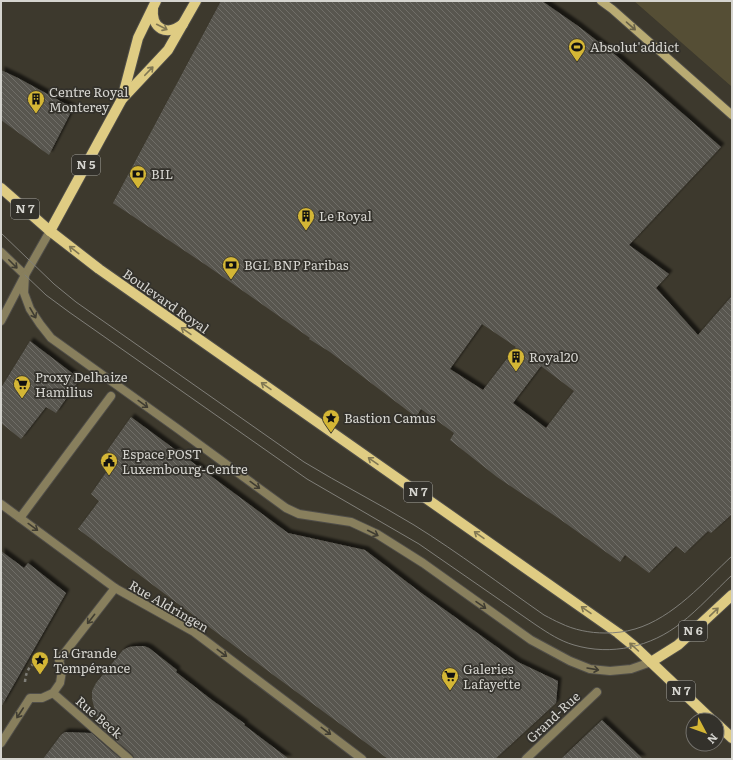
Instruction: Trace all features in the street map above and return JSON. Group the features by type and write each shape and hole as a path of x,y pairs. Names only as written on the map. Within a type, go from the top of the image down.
{"main road":[{"name":"N 5","path":"122,99 168,50 196,1"},
{"path":"601,1 732,115"},
{"name":"N 5","path":"155,5 152,16 156,24 162,29 169,31 177,29 183,24"},
{"name":"N 5","path":"50,231 122,99 138,38 155,5"},
{"name":"N 7","path":"1,188 50,231"},
{"name":"Boulevard Royal","path":"50,231 99,270 618,633 651,662"},
{"name":"N 6","path":"651,662 678,645 732,595"},
{"name":"N 7","path":"651,662 704,712"}],"street":[{"path":"1,321 50,231"},
{"path":"1,252 25,276 24,293 30,309 51,338 286,508 299,514 351,522 376,534 423,563 530,640 570,662 590,669 610,671 631,669 651,662"},
{"path":"20,518 112,396"},
{"name":"Rue Aldringen","path":"1,504 115,588 194,632 362,759"},
{"path":"1,743 30,698 42,698 53,693 60,683 62,671 58,660 115,588"},
{"name":"Grand-Rue","path":"526,759 596,692"},
{"name":"Rue Beck","path":"53,693 130,759"}],"path":[{"path":"30,698 24,686 26,673 34,663 45,658 58,660"}],"shaded area":[{"path":"1,1 634,1 732,87 732,759 1,759"},
{"path":"634,1 732,1 732,87"}],"building":[{"path":"221,1 542,1 578,26 618,57 721,147 629,245 669,274 656,288 698,335 732,296 732,514 711,533 708,531 685,553 676,546 649,573 625,555 620,562 497,477 450,440 454,433 421,409 416,417 330,352 309,339 310,338 206,265 113,203","holes":["482,324 516,347 483,390 450,369","541,366 574,391 546,428 513,403"]},
{"name":"Centre Royal Monterey","path":"1,70 73,108 49,155 1,120"},
{"path":"30,341 80,379 56,413 46,407 21,439 1,423 1,388"},
{"path":"131,417 288,533 365,550 420,592 518,662 558,681 556,703 495,759 388,759 78,529 99,501 91,494 116,458 107,451"},
{"path":"1,551 24,568 28,563 66,593 1,707"},
{"path":"137,646 149,648 177,670 176,672 289,759 134,759 133,755 99,726 92,699 92,691 96,683 123,650 129,647"},
{"path":"602,720 643,759 561,759"},
{"path":"65,732 91,733 121,759 43,759 61,735"}],"tram line":[{"path":"1,233 54,284 76,302 304,462 414,525 464,558 544,615 565,625 588,632 609,633 628,631 649,624 675,608 699,588 732,556"},
{"path":"25,275 46,295 69,312 307,479 419,544 536,625 564,641 574,645 602,650 630,647 657,638 688,618 732,575"}],"place":[{"name":"Absolut'addict","path":"577,62"},
{"name":"Centre Royal Monterey","path":"36,114"},
{"name":"BIL","path":"138,189"},
{"name":"Le Royal","path":"306,231"},
{"name":"BGL BNP Paribas","path":"231,280"},
{"name":"Royal20","path":"516,372"},
{"name":"Proxy Delhaize Hamilius","path":"22,399"},
{"name":"Bastion Camus","path":"331,433"},
{"name":"Espace POST Luxembourg-Centre","path":"109,476"},
{"name":"La Grande Tempérance","path":"40,675"},
{"name":"Galeries Lafayette","path":"450,691"}]}
